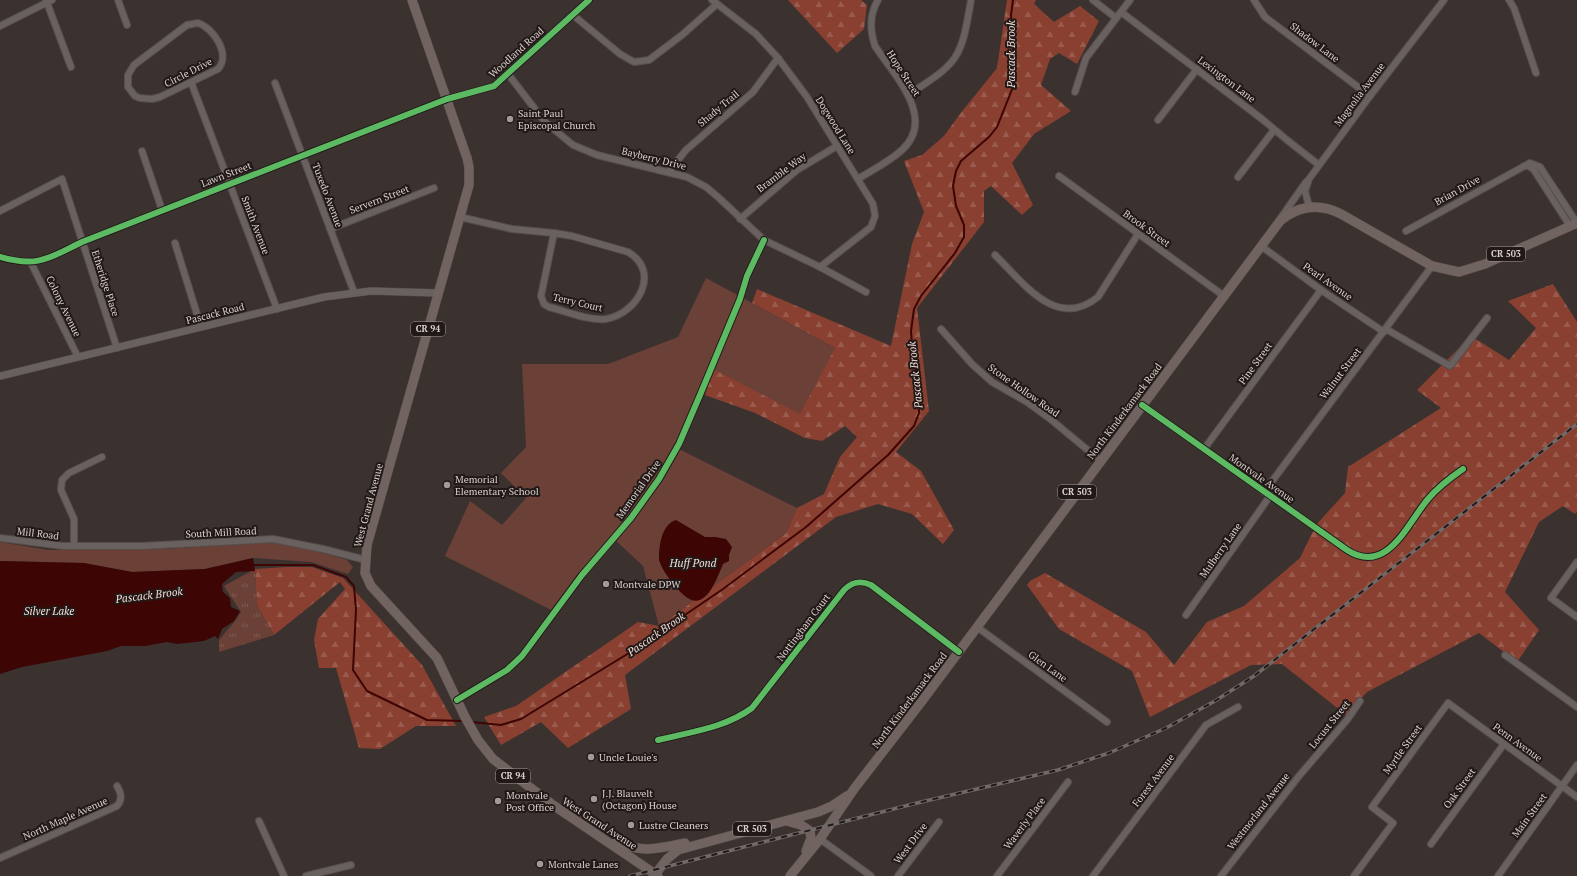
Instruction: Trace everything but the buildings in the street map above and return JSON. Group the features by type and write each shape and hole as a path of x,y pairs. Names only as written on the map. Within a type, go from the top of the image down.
{"main road":[{"name":"CR 94","path":"412,0 447,99"},
{"name":"West Grand Avenue","path":"447,99 469,167 469,185 367,546 365,573 371,586 437,658 465,717 478,740 493,759 553,805 656,875"},
{"name":"CR 503","path":"1309,206 1333,210 1432,266 1451,272 1467,270 1575,224"},
{"name":"North Kinderkamack Road","path":"792,874 820,839 854,789 959,652 1275,227 1286,216 1309,206"},
{"name":"CR 503","path":"656,875 667,859 678,850 787,821 832,806 844,799 854,789"},
{"path":"787,821 801,825 820,839"},
{"path":"792,874 809,847 811,838 810,831"},
{"path":"606,840 644,850 653,850 687,843 698,844"}],"street":[{"path":"118,0 128,25"},
{"name":"Woodland Road","path":"447,99 494,86 589,0"},
{"name":"Hope Street","path":"858,179 897,154 910,140 916,120 914,107 908,95 873,39 871,20 878,0"},
{"path":"908,95 944,70 958,55 965,38 971,0"},
{"path":"1093,0 1116,18"},
{"path":"1075,92 1086,58 1130,0"},
{"name":"Shadow Lane","path":"1254,0 1265,18 1370,96"},
{"name":"Magnolia Avenue","path":"1309,206 1305,191 1319,165 1444,0"},
{"path":"1509,0 1514,8 1536,73"},
{"path":"0,26 48,1 70,67"},
{"path":"573,15 620,54 629,60 640,62 649,60 682,35 715,2"},
{"name":"Dogwood Lane","path":"715,2 756,34 795,79 873,204 875,210 874,222 866,232 820,267"},
{"name":"Lexington Lane","path":"1121,12 1262,119 1319,165"},
{"name":"Circle Drive","path":"198,23 209,31 223,50 224,60 218,69 191,82 160,97 145,99 135,96 131,92 127,81 130,69 140,60 187,25 198,23"},
{"name":"Shady Trail","path":"669,171 686,150 753,92 778,58"},
{"path":"1158,120 1197,69"},
{"name":"Bayberry Drive","path":"508,74 545,122 573,145 597,155 669,171 688,177 706,187 764,240 820,267 866,292"},
{"name":"Smith Avenue","path":"191,82 277,309"},
{"name":"Tuxedo Avenue","path":"276,83 354,292"},
{"name":"Lawn Street","path":"0,258 31,263 47,259 82,242 162,210 447,99"},
{"path":"1238,177 1274,130"},
{"name":"Bramble Way","path":"740,219 797,170 837,146"},
{"path":"142,151 162,210"},
{"name":"Brian Drive","path":"1406,231 1519,167 1528,166 1534,170 1575,224"},
{"path":"1275,227 1290,203 1315,172"},
{"name":"Brook Street","path":"1058,176 1224,296"},
{"name":"Etheridge Place","path":"0,211 62,179 117,348"},
{"name":"Servern Street","path":"330,229 434,188"},
{"name":"Terry Court","path":"460,217 512,229 554,233 585,239 628,252 635,256 643,267 645,274 644,287 641,293 626,310 613,317 605,319 594,318 549,307 544,304 541,291 554,233"},
{"path":"995,255 1048,304 1066,310 1076,309 1091,303 1098,297 1138,234"},
{"name":"Memorial Drive","path":"457,700 507,670 522,656 534,642 582,575 645,499 671,459 700,395 740,299 747,276 764,240"},
{"path":"175,243 201,327"},
{"name":"Pearl Avenue","path":"1261,246 1321,290 1385,330 1450,366 1487,318"},
{"name":"Colony Avenue","path":"31,263 78,357"},
{"name":"Walnut Street","path":"1264,492 1432,266"},
{"name":"Pine Street","path":"1204,449 1321,290"},
{"name":"Pascack Road","path":"0,376 324,297 354,292 438,293"},
{"name":"Stone Hollow Road","path":"941,329 987,377 1049,418 1101,461"},
{"name":"Montvale Avenue","path":"1142,405 1350,553 1362,557 1374,556 1391,548 1438,488 1463,469"},
{"path":"74,546 74,518 61,490 62,480 69,473 102,457"},
{"name":"Mulberry Lane","path":"1186,615 1270,496"},
{"name":"Mill Road","path":"0,538 47,545 74,546"},
{"name":"South Mill Road","path":"74,546 142,546 273,540 323,549 366,560"},
{"path":"1577,562 1551,598 1577,617"},
{"name":"Nottingham Court","path":"658,740 724,723 743,715 752,708 844,590 854,583 860,582 871,585 959,652"},
{"name":"Glen Lane","path":"977,627 1107,722"},
{"path":"1505,655 1577,707"},
{"name":"Locust Street","path":"1313,760 1347,720 1360,701"},
{"name":"Penn Avenue","path":"1448,704 1577,797"},
{"name":"Myrtle Street","path":"1354,876 1393,823 1372,807 1448,704"},
{"name":"Forest Avenue","path":"1093,876 1206,725 1238,707"},
{"name":"Oak Street","path":"1431,844 1504,744"},
{"name":"Westmorland Avenue","path":"1220,876 1313,760"},
{"name":"Main Street","path":"1498,876 1577,765"},
{"name":"Waverly Place","path":"997,876 1068,782"},
{"name":"North Maple Avenue","path":"0,858 117,806 120,801 121,793 117,786"},
{"path":"259,821 284,876"},
{"name":"West Drive","path":"898,876 938,822"},
{"path":"820,839 871,876"},
{"path":"306,876 351,865"}],"green space":[{"path":"788,0 861,0 867,5 864,29 837,53"},
{"path":"1007,0 1036,0 1034,4 1054,22 1080,6 1099,21 1077,64 1059,53 1050,59 1041,85 1071,111 1034,134 1012,163 1033,205 1022,215 991,186 984,191 984,222 917,308 929,411 896,452 921,471 954,530 943,544 912,514 878,504 836,517 625,675 631,709 568,748 541,722 501,745 484,717 516,706 638,622 659,626 786,533 797,508 824,494 840,457 857,437 845,426 822,441 805,438 755,413 705,395 713,369 835,348 752,303 757,289 891,346 912,244 924,212 904,161 922,155 944,136 997,68"},
{"path":"706,278 835,348 800,414 713,369 677,448 797,508 786,533 659,626 643,566 612,537 555,612 445,556 470,501 502,525 526,498 501,473 526,447 522,364 608,364 678,337"},
{"path":"1553,284 1577,322 1577,512 1575,514 1563,506 1539,522 1505,592 1539,630 1517,662 1479,633 1367,692 1346,715 1282,664 1251,665 1150,717 1132,671 1059,629 1027,585 1030,581 1045,573 1146,632 1174,665 1207,622 1244,606 1300,558 1316,525 1345,493 1348,467 1441,408 1417,390 1471,336 1509,360 1536,328 1508,301"},
{"path":"0,542 48,550 164,549 267,542 295,545 347,560 353,567 348,574 311,562 253,558 205,569 132,572 84,563 0,561"},
{"path":"312,567 343,578 422,665 456,726 416,726 380,749 359,748 336,668 319,668 314,640 318,619 345,589 340,582 274,635 257,605 255,569"},
{"path":"255,569 257,605 274,635 219,652 219,640 241,612 224,586"}],"water":[{"name":"Huff Pond","path":"676,520 705,537 726,539 732,547 729,555 729,561 723,564 711,589 706,596 700,600 693,600 686,597 669,578 659,560 660,543 664,531 667,526"},
{"name":"Silver Lake","path":"253,558 255,571 236,572 222,584 223,592 230,598 231,607 240,611 234,621 222,629 218,639 215,636 204,641 177,644 167,642 145,646 121,646 107,651 22,667 0,674 0,561 84,563 132,572 205,569"}],"waterway":[{"name":"Pascack Brook","path":"472,722 501,725 521,719 629,653 723,589 806,527 888,455 914,426 919,413 917,375 913,358 911,331 914,309 921,296 955,253 964,237 964,225 956,206 953,186 956,171 961,161 989,137 997,127 1013,87 1013,37 1011,15 1013,0"},
{"name":"Pascack Brook","path":"251,565 313,565 346,577 354,586 356,610 353,670 367,691 427,720 463,721"}],"railway":[{"path":"630,876 917,803 1058,770 1109,753 1166,728 1215,701 1254,676 1577,424"}],"cycle path":[{"path":"0,257 24,262 43,260 52,257 82,242 447,99 494,86 589,0"},
{"path":"457,700 507,670 522,656 582,575 631,518 659,479 679,444 740,299 747,276 764,240"},
{"path":"1142,405 1347,550 1361,556 1374,557 1385,552 1395,544 1428,499 1444,483 1463,469"},
{"path":"658,740 719,725 742,715 752,708 844,590 850,585 856,583 860,582 871,585 959,652"}],"place":[{"name":"Saint Paul Episcopal Church","path":"510,119"},
{"name":"Memorial Elementary School","path":"447,485"},
{"name":"Montvale DPW","path":"606,584"},
{"name":"Uncle Louie's","path":"591,757"},
{"name":"J.J. Blauvelt (Octagon) House","path":"594,799"},
{"name":"Montvale Post Office","path":"498,801"},
{"name":"Lustre Cleaners","path":"631,825"},
{"name":"Montvale Lanes","path":"540,864"}]}
